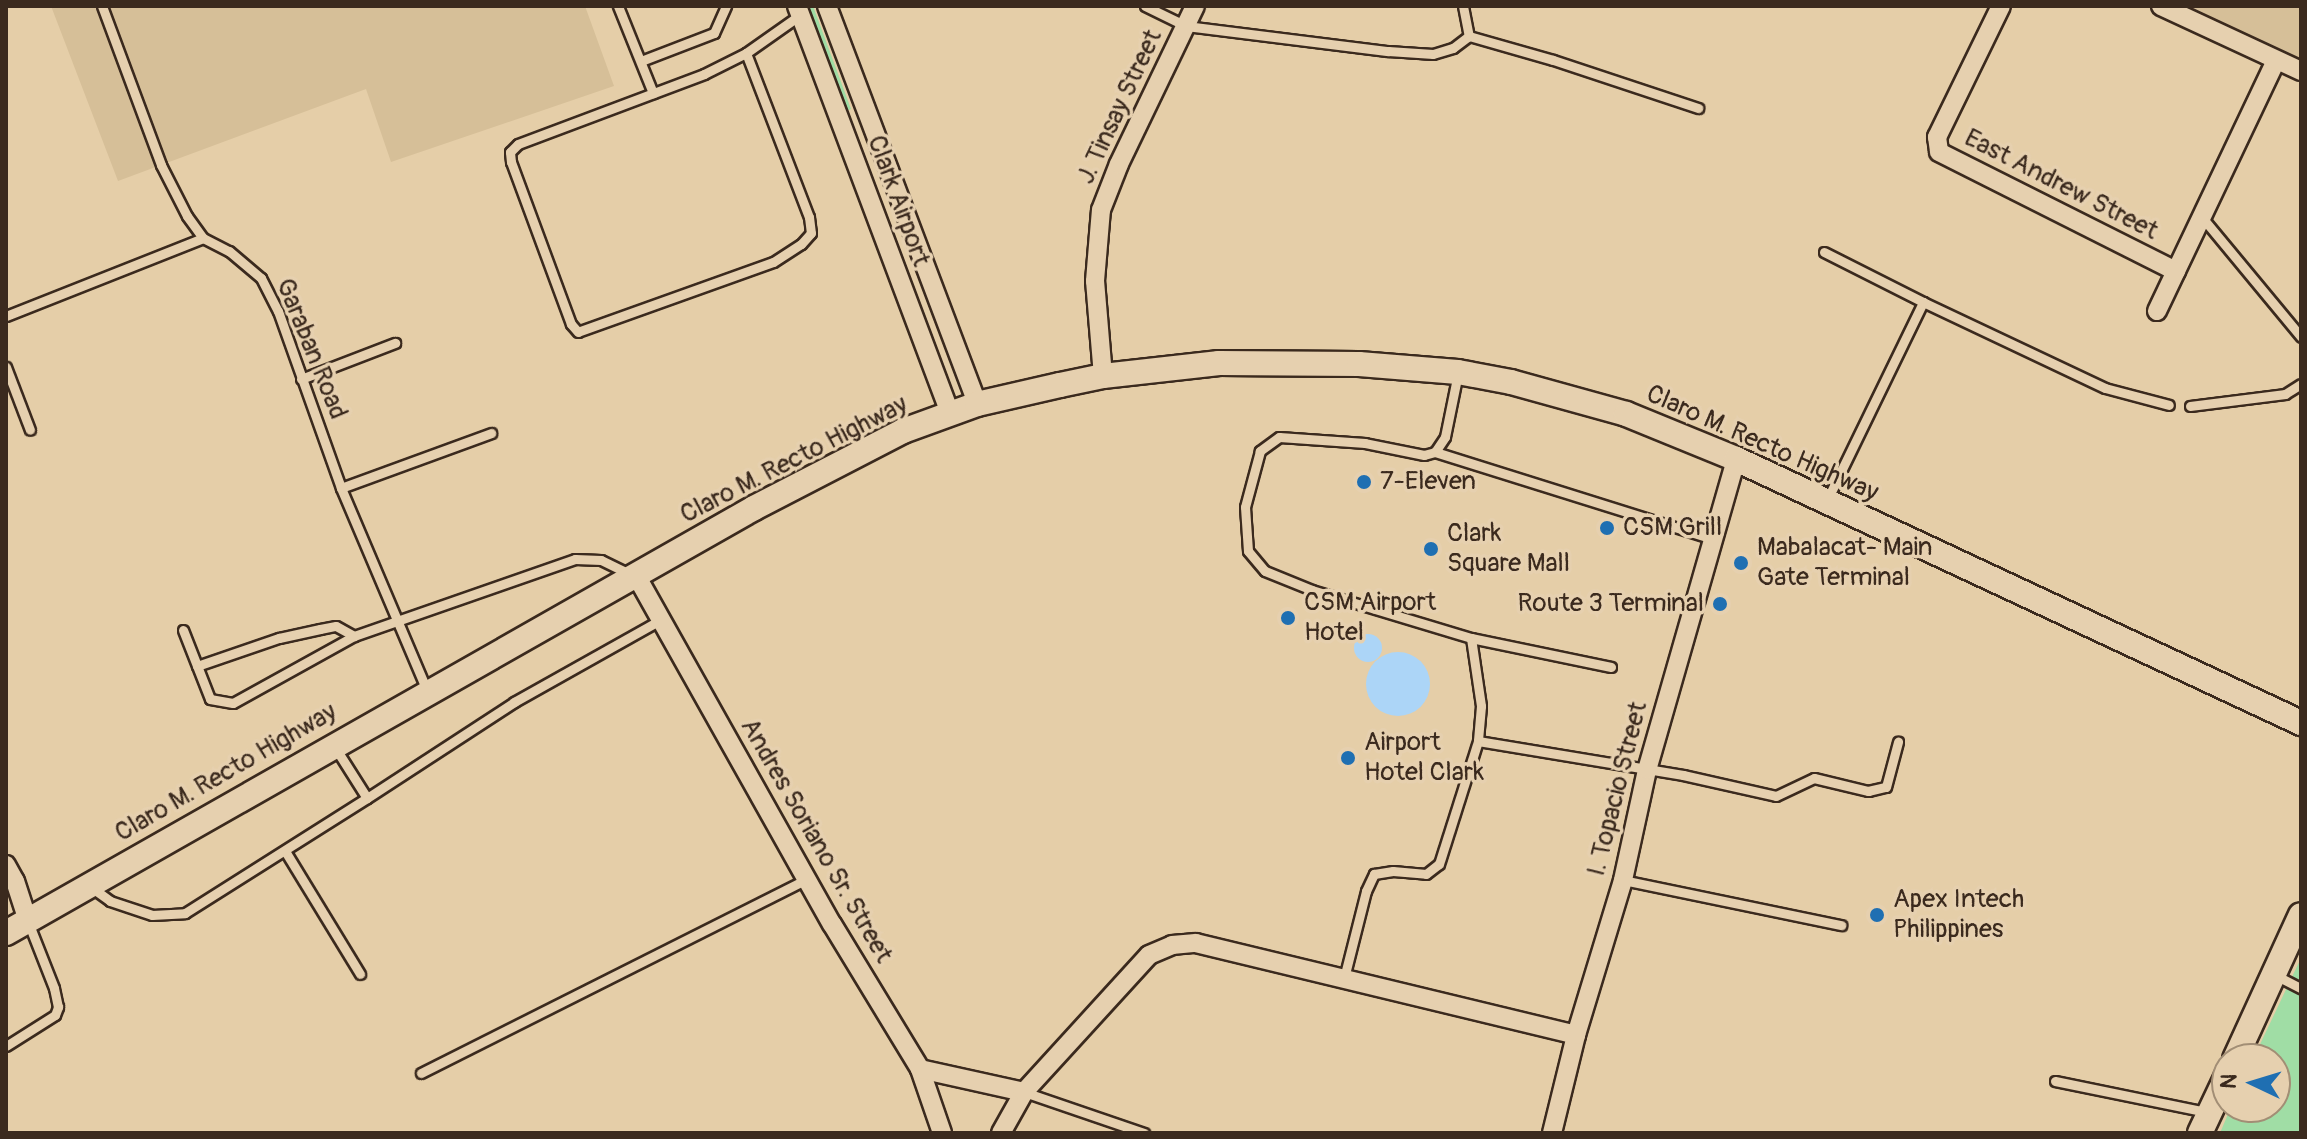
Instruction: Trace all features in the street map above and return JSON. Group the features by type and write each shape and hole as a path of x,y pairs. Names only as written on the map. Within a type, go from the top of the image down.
{"main road":[{"name":"Claro M. Recto Highway","path":"6,933 86,884 427,691 637,577 804,480 903,431 977,404 1103,376 1219,363 1359,364 1456,383 1511,382 1626,414 1736,459 2301,723"},
{"path":"2242,1043 2301,915"}],"street":[{"name":"Clark Airport","path":"827,6 977,404"},
{"name":"J. Tinsay Street","path":"1103,376 1095,281 1101,210 1119,164 1195,6"},
{"name":"East Andrew Street","path":"2001,6 1937,137 1939,152 2176,271"},
{"path":"2161,6 2301,71"},
{"name":"Clark Airport","path":"798,10 950,414"},
{"name":"East Andrew Street","path":"2157,311 2276,60"},
{"name":"I. Topacio Street","path":"1552,1133 1576,1035 1623,880 1647,770 1736,459"},
{"name":"Andres Soriano Sr. Street","path":"637,577 920,1069 942,1133"},
{"path":"6,865 15,881 27,919"},
{"path":"1001,1133 1024,1092 1149,955 1172,945 1196,943 1576,1035"},
{"path":"920,1069 1024,1092"}],"lane":[{"name":"Garaban Road","path":"102,6 161,165 187,216 203,238 229,251 261,278 278,311 341,488 427,691"},
{"path":"618,6 653,93"},
{"path":"641,61 714,33 726,6"},
{"path":"1145,6 1186,26 1433,54 1453,48 1469,36"},
{"path":"1463,6 1469,36"},
{"path":"746,53 809,217 811,233 773,262 578,332 571,324 511,162 510,152 518,144 653,93 746,53 798,10"},
{"path":"1469,36 1698,108"},
{"path":"2201,216 2301,337"},
{"path":"6,316 203,238"},
{"path":"1824,252 2105,388 2169,405"},
{"path":"1826,502 1923,302"},
{"path":"301,379 395,343"},
{"path":"6,367 30,430"},
{"path":"1435,452 1445,437 1456,383"},
{"path":"2190,406 2285,394 2301,384"},
{"path":"341,488 491,433"},
{"path":"1611,667 1471,638 1312,590 1265,571 1248,551 1245,507 1260,451 1279,437 1365,443 1424,455 1435,452 1712,539"},
{"path":"183,630 210,699 233,703 354,636 575,559 601,560 637,577"},
{"path":"86,884 110,901 152,915 185,913 514,702 660,620"},
{"path":"197,666 279,638 320,629 336,626 354,636"},
{"path":"1344,978 1366,891 1374,874 1393,871 1426,874 1439,864 1478,741 1481,706 1471,638"},
{"path":"1478,741 1776,796 1814,778 1868,791 1886,787 1898,742"},
{"path":"333,744 367,798"},
{"path":"285,851 360,974"},
{"path":"421,1073 808,878"},
{"path":"1623,880 1841,925"},
{"path":"6,1046 55,1015 58,1007 54,988 27,919"},
{"path":"2274,975 2301,988"},
{"path":"2055,1081 2205,1123"},
{"path":"1024,1092 1144,1133"}],"shaded area":[{"path":"51,6 585,6 614,86 391,162 366,89 118,181"},
{"path":"2180,6 2301,6 2301,61"}],"green space":[{"path":"804,6 813,6 851,109 844,112"},
{"path":"2301,958 2301,1133 2220,1133 2224,1123 2291,1123 2291,1043 2261,1043"}],"water":[{"path":"1368,634 1378,638 1382,648 1378,658 1368,662 1358,658 1354,648 1358,638"},
{"path":"1392,652 1404,652 1421,661 1428,672 1428,696 1421,707 1404,716 1392,716 1380,711 1371,702 1366,690 1366,678 1371,666 1380,657"}],"place":[{"name":"7-Eleven","path":"1364,482"},
{"name":"CSM Grill","path":"1607,528"},
{"name":"Clark Square Mall","path":"1431,549"},
{"name":"Mabalacat- Main Gate Terminal","path":"1741,563"},
{"name":"Route 3 Terminal","path":"1720,604"},
{"name":"CSM Airport Hotel","path":"1288,618"},
{"name":"Airport Hotel Clark","path":"1348,758"},
{"name":"Apex Intech Philippines","path":"1877,915"}]}
